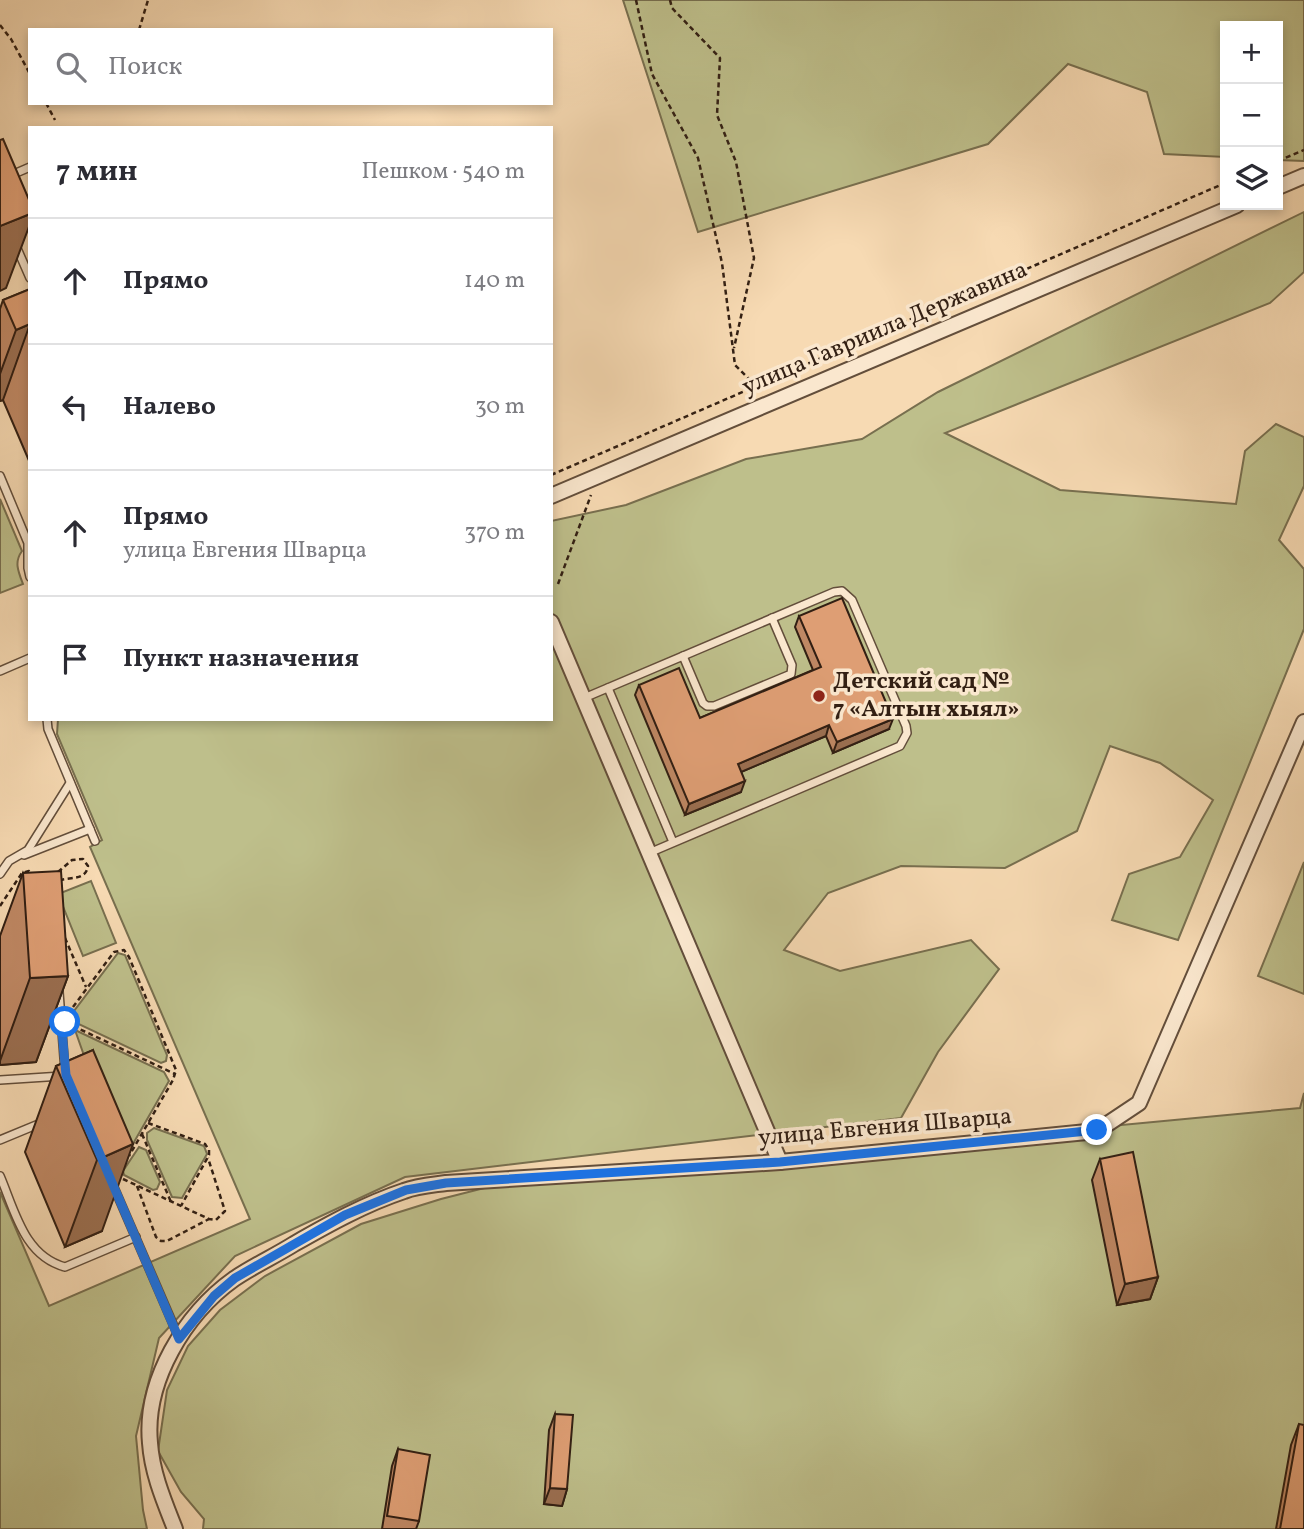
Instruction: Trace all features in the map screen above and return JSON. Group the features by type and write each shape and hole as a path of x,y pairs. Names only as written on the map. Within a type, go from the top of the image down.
{"street":[{"path":"1283,185 1304,176"},
{"name":"улица Гавриила Державина","path":"553,495 1225,210"},
{"path":"553,627 780,1162"},
{"name":"улица Евгения Шварца","path":"175,1529 161,1495 149,1440 152,1408 159,1380 179,1339 214,1296 235,1278 345,1215 406,1190 446,1183 780,1162 1097,1130 1139,1103 1304,722"}],"lane":[{"path":"0,180 28,168"},
{"path":"14,242 27,263"},
{"path":"0,476 28,543 28,571"},
{"path":"584,698 834,592 842,591 852,600 906,726 907,733 900,746 649,853"},
{"path":"683,656 703,703 707,706 714,706 790,674 792,665 772,618"},
{"path":"0,671 28,659"},
{"path":"608,688 673,842"},
{"path":"47,721 48,729 95,841"},
{"path":"20,857 28,850 70,783"},
{"path":"0,874 9,861 90,829"},
{"path":"58,982 66,1075 71,1086"},
{"path":"0,1080 66,1075"},
{"path":"0,1140 46,1121"},
{"path":"0,1176 29,1243 40,1256 55,1265 65,1267 136,1237"},
{"path":"114,1178 179,1339"}],"path":[{"path":"140,28 148,0"},
{"path":"636,0 652,74 698,158 722,262 735,365 757,387 765,405"},
{"path":"670,0 672,8 720,58 717,115 736,162 754,258 733,350"},
{"path":"0,24 28,70"},
{"path":"47,105 55,120"},
{"path":"1283,159 1304,150"},
{"path":"553,474 1220,185"},
{"path":"558,584 592,490 580,463"},
{"path":"52,876 75,859 83,859 88,866 87,872 82,876 54,882"},
{"path":"0,906 22,873 29,871 35,878 41,878"},
{"path":"63,933 86,989"},
{"path":"175,1074 63,1021 114,952 124,950 129,957 175,1063 175,1074 114,1178 209,1219 219,1219 225,1210 208,1158"},
{"path":"148,1123 205,1144 209,1150 208,1158 181,1206"},
{"path":"142,1133 171,1202"},
{"path":"137,1186 156,1237 161,1241 167,1241 209,1219"}],"green space":[{"path":"623,0 1304,0 1304,161 1283,160 1283,21 1220,21 1220,157 1164,154 1147,92 1068,64 988,144 698,232"},
{"path":"1304,212 1304,272 1270,303 945,433 1060,490 1236,504 1245,451 1276,424 1304,437 1304,486 1279,540 1304,569 1304,629 1178,940 1112,920 1129,874 1180,857 1213,800 1160,763 1110,746 1077,831 1005,868 901,866 828,893 784,950 840,971 971,940 999,969 938,1052 901,1118 405,1177 235,1256 159,1338 136,1436 147,1529 0,1529 0,1192 49,1306 250,1219 90,847 102,840 57,734 58,721 553,721 553,521 626,505 746,459 862,439 938,392"},
{"path":"0,499 22,551 17,563 23,584 0,593"},
{"path":"1304,862 1304,994 1258,976"},
{"path":"91,881 116,943 83,956 58,894"},
{"path":"118,953 125,955 167,1055 166,1061 161,1063 70,1020"},
{"path":"75,1030 164,1072 169,1081 122,1163"},
{"path":"1304,1093 1304,1529 203,1529 204,1519 181,1492 158,1451 167,1390 188,1346 220,1310 265,1276 361,1224 441,1199 500,1184 1300,1108"},
{"path":"154,1128 204,1146 207,1154 182,1198 172,1197 147,1140 147,1133"},
{"path":"139,1147 146,1150 160,1182 157,1189 153,1190 124,1175 123,1171"}],"building":[{"path":"3,139 28,197 28,215 0,226 0,140"},
{"path":"28,290 28,325 16,330 3,300"},
{"path":"842,598 893,719 837,742 829,725 738,764 745,781 689,804 639,685 679,668 700,718 821,667 799,616"},
{"path":"61,871 68,976 30,978 23,873"},
{"path":"93,1050 133,1144 97,1160 56,1066"},
{"path":"1133,1152 1158,1277 1125,1284 1100,1159"},
{"path":"555,1414 573,1415 567,1489 550,1488"},
{"path":"1299,1424 1304,1425 1304,1529 1280,1529"},
{"path":"398,1449 430,1455 419,1521 387,1516"}],"place":[{"name":"Детский сад № 7 «Алтын хыял»","path":"819,696"}],"route":[{"path":"65,1022 61,1020 66,1075 179,1339 214,1296 235,1278 345,1215 406,1190 446,1183 780,1162 1097,1130"}]}
